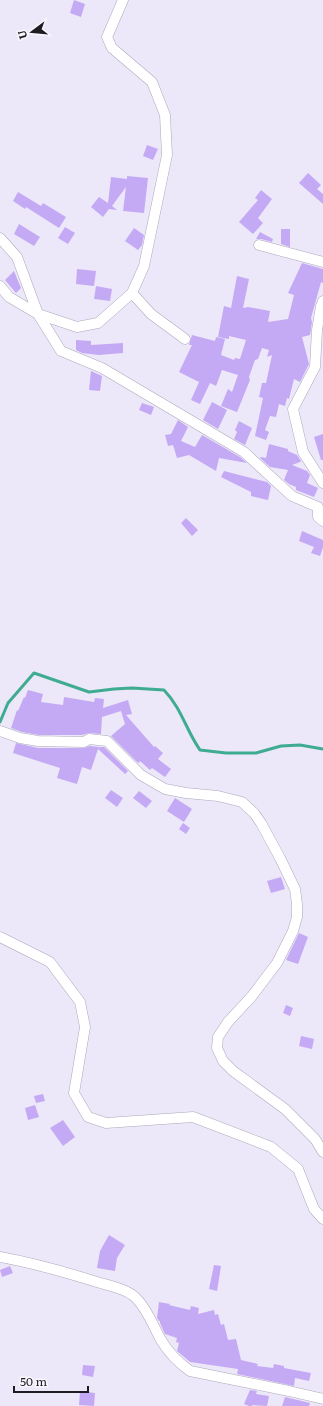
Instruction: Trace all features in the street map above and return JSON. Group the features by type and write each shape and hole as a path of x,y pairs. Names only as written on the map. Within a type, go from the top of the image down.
{"street":[{"path":"0,286 9,297 38,314 77,327 98,323 132,293 144,266 167,155 165,115 152,82 112,48 107,37 123,0"},
{"path":"0,238 17,257 38,314 61,350 102,368 244,452 292,496 320,505 318,517 323,521"},
{"path":"259,245 323,262"},
{"path":"132,293 152,314 185,339"},
{"path":"323,301 317,330 315,367 293,409 303,452 323,483"},
{"path":"0,731 20,738 38,741 84,742 89,739 107,741 141,775 165,789 226,798 242,802 254,813 280,858 295,889 297,917 293,931 277,963 252,996 228,1022 218,1037 217,1048 223,1061 233,1071 285,1109 315,1139 323,1152"},
{"path":"0,937 50,962 80,1002 85,1027 74,1093 88,1117 106,1123 193,1117 271,1147 298,1170 314,1209 323,1219"},
{"path":"0,1257 67,1272 114,1287 132,1295 142,1305 168,1350 190,1371 323,1399"}],"building":[{"path":"74,0 85,4 81,17 70,13"},
{"path":"147,145 158,149 153,160 143,156"},
{"path":"308,173 321,185 317,189 323,194 323,204 299,183"},
{"path":"127,176 148,178 144,213 123,211 126,187 112,206 117,210 109,209 103,217 91,207 99,197 108,203 111,177 127,179"},
{"path":"261,190 272,199 258,218 263,223 253,234 239,222 258,200 255,198"},
{"path":"18,192 41,206 43,203 66,217 59,228 26,207 25,209 13,201"},
{"path":"19,224 40,237 34,246 14,234"},
{"path":"65,227 75,233 68,244 58,238"},
{"path":"134,228 144,235 142,245 138,250 125,241"},
{"path":"281,229 290,229 290,247 281,244"},
{"path":"260,232 273,239 272,242 256,239"},
{"path":"302,263 323,269 323,283 321,282 311,318 312,322 310,335 302,337 309,364 300,382 294,379 289,399 287,398 285,406 279,404 276,417 270,416 265,430 269,432 266,440 255,436 263,398 259,397 262,383 266,383 272,355 267,357 269,350 262,348 258,359 255,360 249,377 250,380 237,412 221,406 228,389 232,392 238,375 222,370 216,386 210,383 200,404 191,400 199,382 179,372 192,345 189,345 192,335 215,341 216,337 225,339 221,355 234,360 235,358 240,359 246,340 229,336 229,339 218,337 224,306 231,308 237,276 249,279 243,308 248,307 270,311 268,322 288,319 294,295 288,293"},
{"path":"77,269 96,271 94,286 76,284"},
{"path":"14,271 21,288 16,293 5,280"},
{"path":"96,286 112,289 110,301 94,299"},
{"path":"76,340 91,341 91,345 123,343 123,353 99,355 82,353 76,350"},
{"path":"91,371 102,376 100,391 89,390"},
{"path":"212,402 227,410 218,429 203,420"},
{"path":"142,403 154,407 151,415 139,410"},
{"path":"178,420 188,427 181,441 195,447 202,435 240,457 247,463 219,458 216,471 189,455 177,458 173,445 168,446 165,435 171,434"},
{"path":"239,421 252,428 245,445 234,439 237,432 235,430"},
{"path":"323,434 323,460 321,460 314,437"},
{"path":"269,444 288,449 288,451 297,455 301,461 292,465 307,471 310,475 307,483 318,488 314,497 296,490 296,487 284,480 288,470 270,467 260,458 266,458"},
{"path":"224,471 267,482 271,486 268,500 251,496 251,492 221,477"},
{"path":"186,518 198,530 192,536 181,523"},
{"path":"302,531 323,540 323,547 320,556 311,553 314,547 299,541"},
{"path":"28,690 43,694 41,702 63,705 64,697 94,702 95,698 104,699 103,708 128,700 132,714 126,715 154,747 155,746 163,753 158,759 171,769 165,777 152,768 150,770 140,761 139,763 137,762 111,736 125,724 121,711 102,717 101,734 39,735 22,732 11,728 17,710 18,711"},
{"path":"16,743 38,748 84,748 90,746 99,747 98,748 104,747 128,771 125,774 98,749 91,770 82,767 77,784 57,778 60,768 13,753"},
{"path":"111,790 123,798 117,807 105,798"},
{"path":"139,791 152,801 146,808 133,798"},
{"path":"175,798 192,809 184,822 167,811"},
{"path":"183,823 190,828 186,834 179,829"},
{"path":"281,877 285,889 271,893 267,881"},
{"path":"299,933 308,937 298,964 286,960"},
{"path":"286,1005 293,1008 290,1016 283,1013"},
{"path":"301,1036 314,1039 312,1049 299,1046"},
{"path":"43,1094 45,1101 36,1103 34,1096"},
{"path":"35,1105 39,1117 28,1120 25,1108"},
{"path":"63,1120 75,1137 63,1146 50,1128"},
{"path":"109,1235 125,1245 117,1258 115,1271 97,1268 100,1251"},
{"path":"214,1265 221,1266 217,1291 209,1289"},
{"path":"10,1266 13,1273 2,1277 0,1270"},
{"path":"159,1302 190,1310 191,1306 199,1308 198,1314 214,1310 215,1315 218,1314 221,1325 224,1324 228,1340 236,1339 241,1360 258,1364 257,1366 273,1368 274,1364 284,1366 284,1368 311,1373 309,1381 295,1378 294,1386 237,1374 238,1369 190,1362 177,1351 179,1343 176,1342 177,1338 165,1334 160,1321 157,1318"},
{"path":"83,1365 95,1366 93,1377 82,1375"},
{"path":"250,1390 257,1391 256,1394 269,1396 267,1406 249,1406 244,1404"},
{"path":"80,1391 95,1393 94,1406 79,1405"},
{"path":"285,1397 310,1403 309,1406 282,1406"}],"waterway":[{"path":"0,722 8,703 34,673 89,692 132,688 164,690 180,712 200,750 226,753 256,753 281,746 300,745 323,749"}]}
